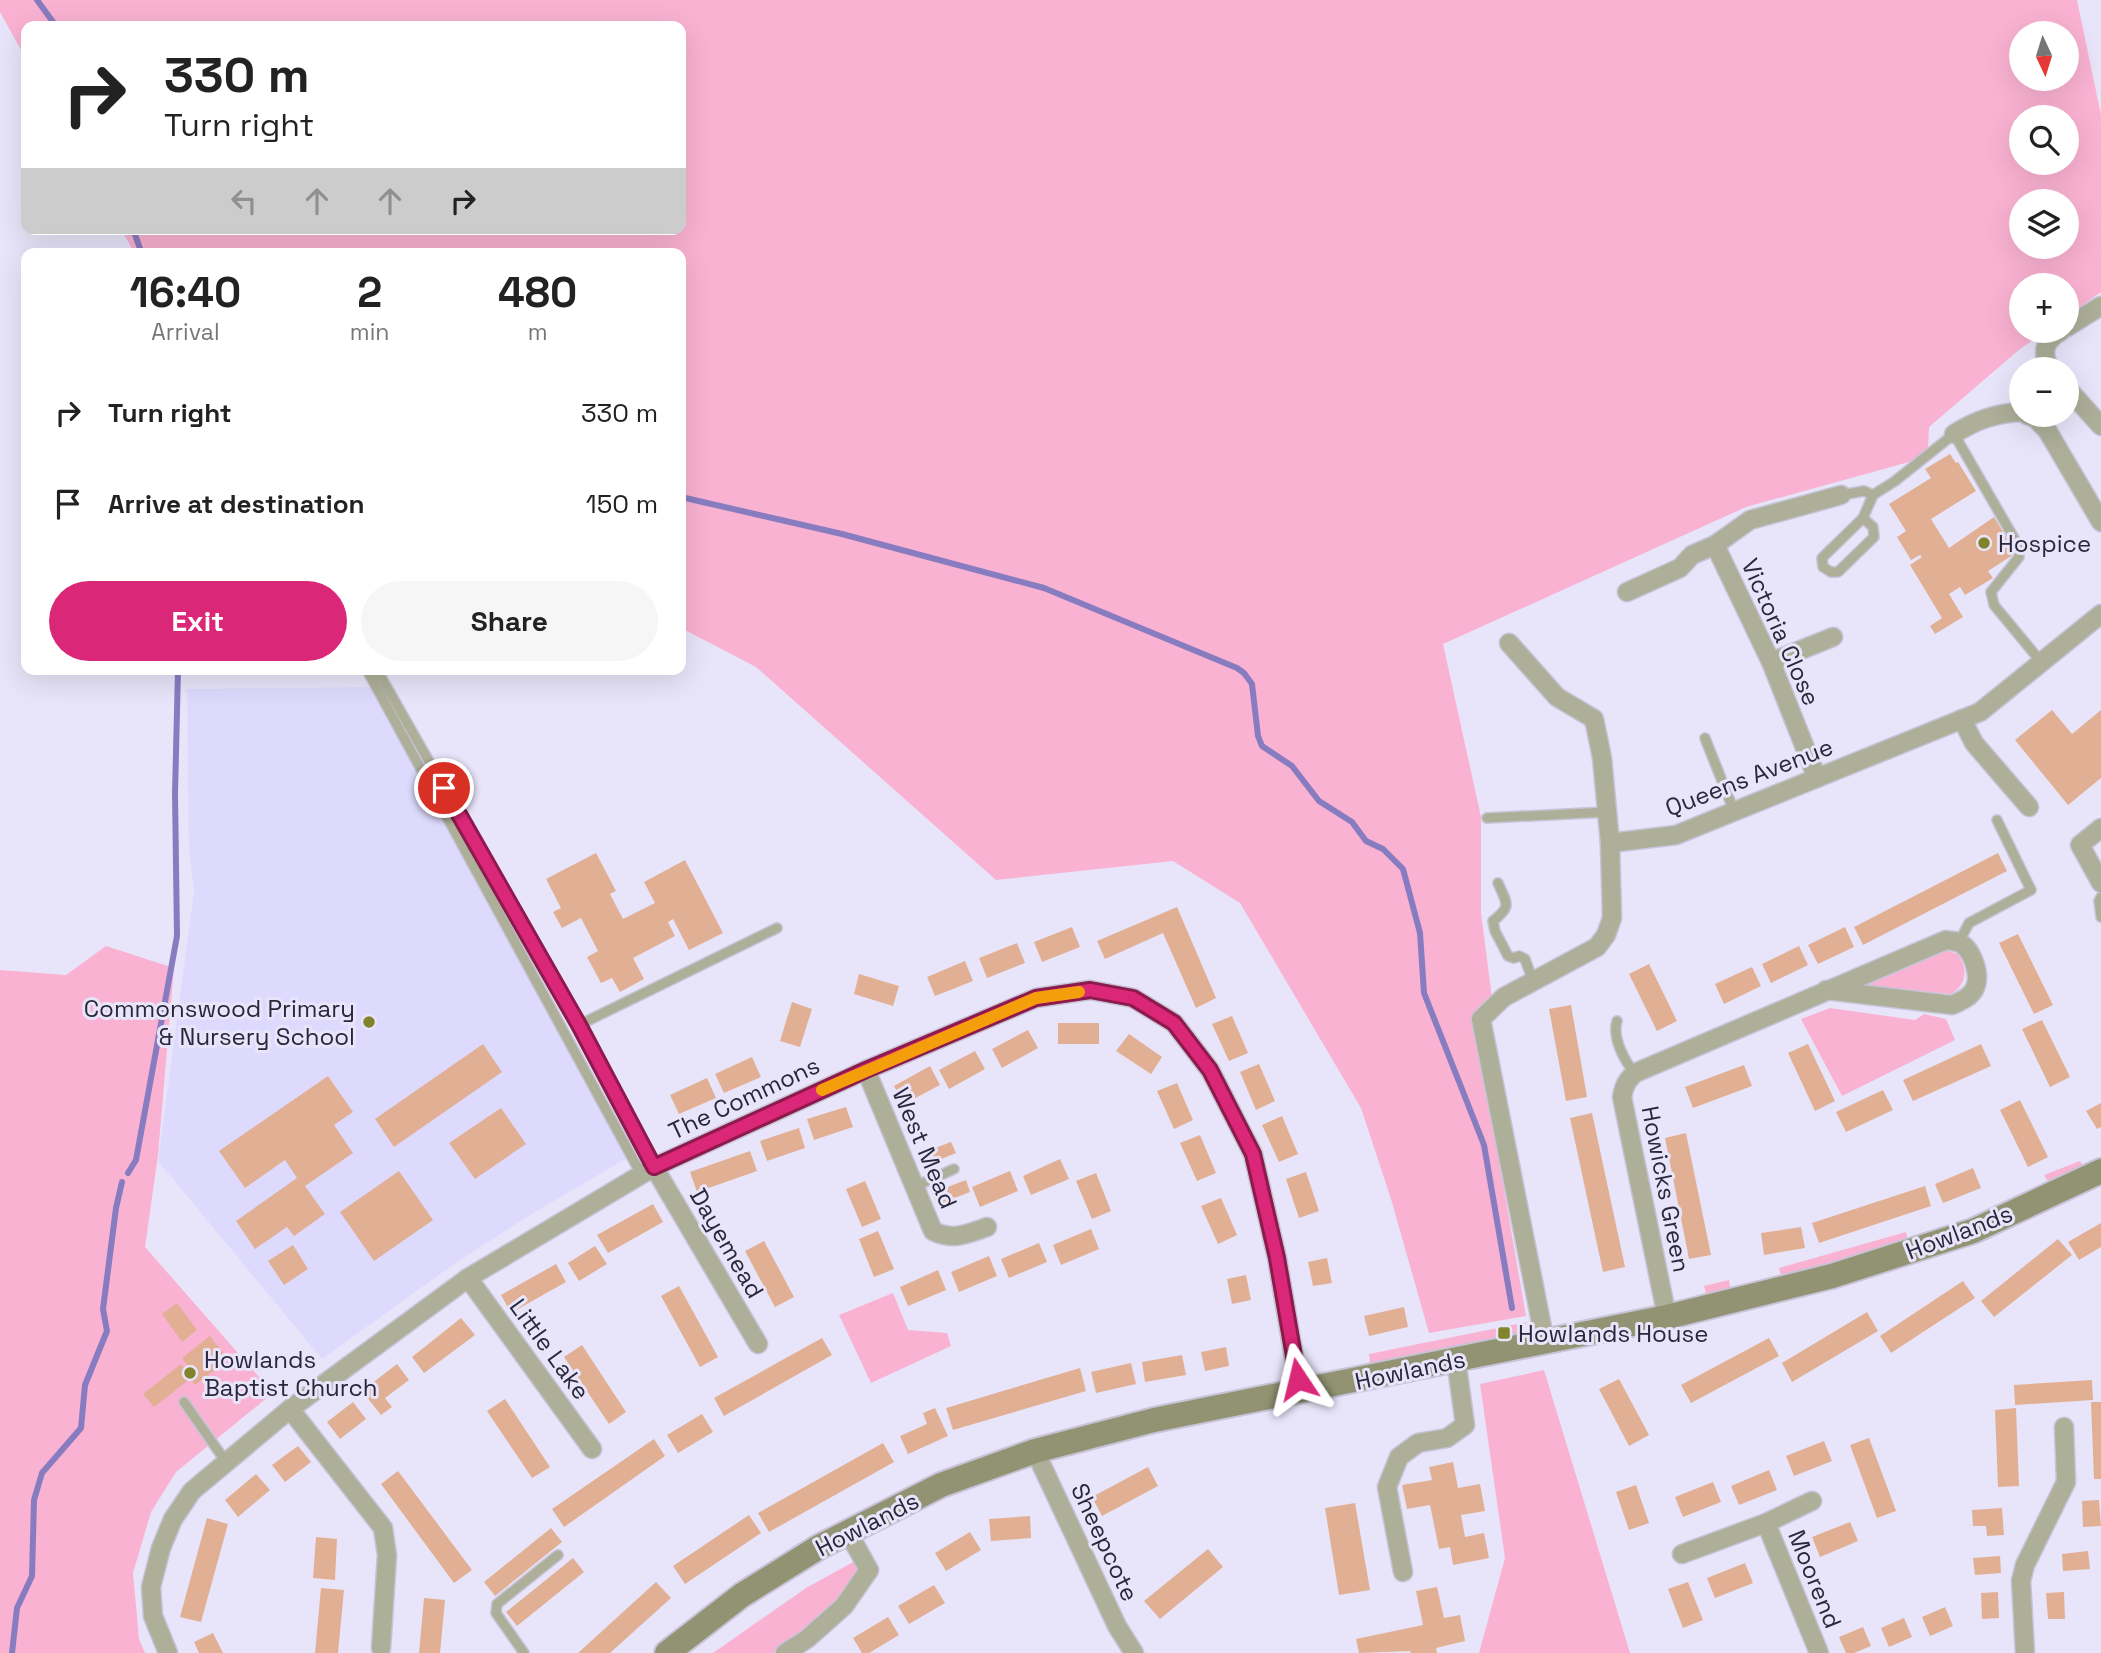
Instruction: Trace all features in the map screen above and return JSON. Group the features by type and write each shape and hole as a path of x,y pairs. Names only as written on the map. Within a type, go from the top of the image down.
{"street":[{"path":"2079,320 2101,306"},
{"path":"2079,401 2101,426"},
{"path":"1954,433 1973,422 2009,413"},
{"path":"2045,427 2101,522"},
{"name":"Victoria Close","path":"1627,592 1680,568 1692,555 1715,545 1750,520 1841,495"},
{"name":"Victoria Close","path":"1715,545 1771,663 1817,778"},
{"name":"Queens Avenue","path":"1610,843 1676,835 1980,712 2101,614"},
{"path":"1771,663 1833,637"},
{"path":"1509,642 1557,696 1594,719 1602,758 1610,843 1612,918 1606,935 1597,947 1504,997 1481,1019 1545,1342"},
{"path":"1962,719 1974,743 2029,807"},
{"path":"2101,828 2080,845 2101,883"},
{"name":"Howicks Green","path":"1667,1317 1622,1097 1624,1087 1635,1073 1826,990 1946,940 1959,942"},
{"path":"1826,990 1952,1005 1965,999 1975,988 1977,977 1974,961 1959,942"},
{"name":"The Commons","path":"167,1653 153,1616 151,1587 161,1548 173,1519 192,1491 290,1409 468,1278 648,1171 866,1070 1036,998 1090,990 1133,998 1174,1023 1210,1070 1253,1154 1277,1258 1300,1393"},
{"name":"West Mead","path":"866,1070 933,1231 943,1236 956,1237 987,1227"},
{"name":"Dayemead","path":"648,1171 758,1344"},
{"name":"Howlands","path":"667,1653 743,1595 848,1532 941,1485 1035,1451 1154,1420 1300,1393 1667,1317 1832,1276 1973,1231 2101,1171"},
{"name":"Little Lake","path":"468,1278 592,1449"},
{"path":"1403,1572 1387,1487 1399,1457 1418,1444 1447,1438 1465,1424 1456,1359"},
{"path":"290,1409 383,1528 387,1555 381,1648"},
{"path":"2025,1653 2021,1581 2025,1565 2066,1482 2064,1427"},
{"name":"Sheepcote","path":"1035,1451 1118,1626 1134,1653"},
{"name":"Moorend","path":"1682,1554 1766,1523 1812,1501"},
{"name":"Moorend","path":"1766,1523 1819,1653"},
{"path":"785,1653 807,1639 844,1606 869,1570 848,1532"}],"lane":[{"path":"1863,518 1874,527 1874,537 1838,572 1831,572 1823,567 1822,558 1863,518 1873,495 1895,481 1954,433 2018,545 2019,557 1992,592 1994,605 2042,663"},
{"path":"1841,495 1864,491 1873,495"},
{"path":"369,675 648,1171"},
{"path":"380,675 579,1025 648,1171"},
{"path":"1705,738 1734,811"},
{"path":"1487,818 1607,813"},
{"path":"1959,942 1969,923 2031,890 1997,820"},
{"path":"1498,883 1508,905 1506,911 1493,921 1495,931 1508,956 1524,959 1533,981"},
{"path":"2101,897 2101,918"},
{"path":"579,1025 777,928"},
{"path":"1617,1021 1614,1029 1626,1064 1635,1073"},
{"path":"914,1187 954,1169"},
{"path":"184,1402 226,1462"},
{"path":"524,1653 496,1613 497,1604 558,1555"}],"shaded area":[{"path":"0,0 2077,0 2101,115 2101,292 2079,308 2079,273 2009,273 2009,343 2029,343 1929,427 1928,449 1909,462 1746,507 1443,644 1481,817 1481,913 1492,998 1474,1017 1526,1316 1429,1333 1391,1199 1361,1108 1240,903 1173,861 996,880 756,667 686,631 686,248 132,248 124,235 686,235 686,21 21,21 21,50 0,12"},
{"name":"Commonswood Primary & Nursery School","path":"377,687 634,1154 457,1262 322,1359 158,1161 194,892 189,849 187,689"},
{"path":"106,946 174,968 158,1155 145,1247 273,1393 176,1472 151,1512 133,1573 139,1639 145,1653 0,1653 0,970 66,975"},
{"path":"1945,950 1958,954 1964,971 1963,981 1951,994 1863,985"},
{"path":"1830,1008 1915,1020 1924,1014 1946,1019 1955,1040 1842,1096 1801,1019"},
{"path":"2080,1161 2084,1167 2050,1185 2044,1175"},
{"path":"1906,1232 1908,1242 1782,1279 1779,1268"},
{"path":"1729,1280 1731,1293 1707,1298 1704,1286"},
{"path":"893,1293 908,1330 947,1333 951,1346 871,1383 839,1315"},
{"path":"1527,1322 1517,1336 1370,1363 1369,1354"},
{"path":"1544,1370 1630,1653 1479,1653 1505,1558 1480,1384"},
{"path":"855,1561 860,1572 841,1595 809,1626 773,1653 713,1653 806,1588"}],"building":[{"name":"Hospice","path":"1950,454 1976,491 1931,519 1949,548 1994,517 2016,553 1988,571 1993,578 1965,595 1960,587 1949,594 1963,617 1935,634 1930,626 1942,618 1910,565 1922,557 1920,555 1911,560 1897,537 1906,531 1889,504 1931,478 1925,469"},
{"path":"2052,710 2072,734 2101,710 2101,778 2068,805 2015,740"},
{"path":"596,853 616,891 610,894 623,919 655,903 644,882 685,860 723,933 689,950 673,919 668,922 675,936 633,958 644,979 620,992 612,978 601,983 587,957 598,951 581,918 562,928 553,912 561,908 546,879"},
{"path":"1998,853 2007,871 1863,945 1854,927"},
{"path":"1177,907 1216,998 1196,1008 1163,933 1105,959 1097,941"},
{"path":"1072,927 1080,947 1042,962 1034,942"},
{"path":"1845,927 1854,947 1818,964 1808,945"},
{"path":"2018,934 2053,1005 2034,1014 1999,943"},
{"path":"1017,943 1025,963 987,978 979,958"},
{"path":"1799,946 1808,965 1771,983 1762,964"},
{"path":"965,961 973,981 935,996 927,977"},
{"path":"1649,964 1677,1021 1657,1031 1629,974"},
{"path":"1752,967 1761,986 1724,1004 1715,984"},
{"path":"859,974 899,986 893,1006 854,994"},
{"path":"792,1002 812,1009 800,1047 780,1041"},
{"path":"1571,1005 1587,1097 1566,1101 1549,1009"},
{"path":"1232,1016 1248,1053 1229,1061 1212,1024"},
{"path":"2042,1020 2070,1077 2050,1087 2022,1029"},
{"path":"1058,1023 1099,1023 1099,1044 1058,1044"},
{"path":"1028,1030 1038,1048 1002,1068 992,1049"},
{"path":"1129,1034 1162,1057 1151,1074 1116,1051"},
{"path":"483,1044 502,1072 394,1147 375,1119"},
{"path":"1808,1044 1835,1101 1815,1111 1788,1053"},
{"path":"1981,1044 1991,1066 1913,1101 1903,1080"},
{"path":"975,1051 985,1069 949,1089 939,1070"},
{"path":"752,1057 761,1077 724,1093 715,1074"},
{"path":"1259,1064 1275,1101 1256,1110 1240,1072"},
{"path":"1744,1065 1752,1086 1693,1108 1685,1087"},
{"path":"930,1066 940,1085 904,1104 894,1086"},
{"path":"328,1076 353,1112 334,1125 353,1153 305,1186 325,1214 294,1236 287,1227 255,1249 236,1221 297,1178 285,1160 245,1188 219,1151"},
{"path":"707,1078 716,1098 679,1114 670,1095"},
{"path":"1177,1083 1193,1120 1174,1129 1157,1091"},
{"path":"1883,1090 1893,1110 1846,1132 1836,1112"},
{"path":"2020,1100 2048,1157 2028,1167 2000,1110"},
{"path":"2101,1103 2101,1127 2097,1129 2086,1111"},
{"path":"846,1107 853,1127 814,1140 807,1119"},
{"path":"501,1108 526,1144 475,1179 449,1143"},
{"path":"1592,1113 1625,1267 1603,1272 1570,1118"},
{"path":"1282,1116 1298,1154 1279,1162 1262,1125"},
{"path":"799,1128 805,1148 767,1161 760,1141"},
{"path":"1686,1133 1711,1255 1689,1259 1665,1138"},
{"path":"1200,1135 1216,1173 1197,1181 1180,1143"},
{"path":"951,1142 956,1153 922,1167 917,1155"},
{"path":"750,1151 757,1171 697,1192 690,1172"},
{"path":"1060,1159 1069,1179 1031,1195 1023,1176"},
{"path":"1973,1168 1981,1188 1943,1203 1935,1184"},
{"path":"399,1171 433,1220 374,1261 340,1212"},
{"path":"1010,1171 1018,1191 980,1207 972,1187"},
{"path":"1306,1172 1319,1211 1299,1218 1286,1179"},
{"path":"1096,1173 1111,1211 1092,1219 1076,1181"},
{"path":"966,1180 970,1192 937,1205 932,1193"},
{"path":"865,1181 881,1219 862,1227 846,1189"},
{"path":"1925,1186 1931,1206 1819,1243 1812,1223"},
{"path":"1221,1198 1237,1235 1218,1244 1201,1206"},
{"path":"653,1204 663,1222 608,1253 597,1235"},
{"path":"2101,1223 2101,1247 2079,1260 2068,1242"},
{"path":"1801,1227 1805,1248 1764,1255 1761,1233"},
{"path":"1091,1229 1099,1249 1061,1265 1053,1245"},
{"path":"878,1231 894,1269 874,1277 859,1239"},
{"path":"2058,1239 2072,1255 1994,1317 1981,1301"},
{"path":"764,1241 794,1297 775,1307 745,1251"},
{"path":"1039,1243 1047,1262 1009,1278 1001,1259"},
{"path":"293,1245 308,1269 284,1285 268,1261"},
{"path":"595,1246 607,1264 579,1281 568,1263"},
{"path":"989,1256 997,1276 959,1292 951,1272"},
{"path":"1327,1258 1332,1283 1313,1286 1308,1262"},
{"path":"556,1264 566,1282 511,1313 501,1295"},
{"path":"938,1270 946,1290 908,1306 900,1287"},
{"path":"1246,1275 1251,1300 1232,1304 1227,1279"},
{"path":"1963,1281 1975,1298 1891,1353 1880,1336"},
{"path":"679,1286 718,1357 700,1367 661,1296"},
{"path":"177,1303 197,1330 182,1342 162,1314"},
{"path":"1404,1307 1408,1327 1369,1336 1364,1316"},
{"path":"1867,1312 1878,1331 1792,1382 1782,1363"},
{"path":"461,1318 475,1335 424,1373 412,1357"},
{"name":"Howlands Baptist Church","path":"210,1336 228,1360 195,1385 190,1379 154,1407 143,1394 181,1364 184,1368 187,1365 182,1358"},
{"path":"822,1338 832,1355 724,1416 714,1398"},
{"path":"1769,1338 1779,1356 1691,1403 1681,1385"},
{"path":"582,1345 626,1412 609,1424 564,1357"},
{"path":"1226,1347 1229,1366 1205,1371 1201,1352"},
{"path":"1182,1355 1186,1375 1145,1382 1142,1362"},
{"path":"1131,1363 1136,1384 1096,1393 1091,1372"},
{"path":"397,1364 409,1380 385,1398 392,1407 381,1415 362,1391"},
{"path":"1080,1368 1086,1391 953,1430 946,1408"},
{"path":"1619,1379 1649,1435 1629,1446 1599,1389"},
{"path":"2092,1380 2093,1400 2015,1405 2014,1385"},
{"path":"505,1399 550,1467 532,1478 487,1411"},
{"path":"353,1402 366,1419 340,1439 327,1422"},
{"path":"2091,1402 2101,1402 2101,1479 2094,1479"},
{"path":"935,1408 948,1436 908,1454 900,1436 927,1424 923,1413"},
{"path":"2016,1408 2019,1486 1998,1487 1995,1410"},
{"path":"702,1414 713,1432 678,1453 667,1435"},
{"path":"1869,1438 1896,1511 1877,1518 1850,1445"},
{"path":"654,1439 665,1456 564,1527 552,1509"},
{"path":"1824,1441 1832,1461 1794,1476 1786,1456"},
{"path":"883,1443 894,1462 769,1532 758,1513"},
{"path":"298,1446 311,1462 285,1482 272,1465"},
{"path":"1453,1462 1458,1488 1480,1484 1485,1511 1461,1515 1465,1537 1484,1533 1489,1558 1453,1565 1450,1547 1439,1549 1430,1505 1407,1509 1402,1485 1432,1480 1429,1467"},
{"path":"1148,1467 1158,1486 1102,1516 1092,1497"},
{"path":"1769,1470 1777,1490 1739,1505 1731,1486"},
{"path":"398,1471 472,1570 454,1583 381,1484"},
{"path":"256,1474 270,1490 238,1517 225,1500"},
{"path":"1713,1482 1721,1502 1683,1517 1675,1497"},
{"path":"1636,1485 1649,1523 1629,1530 1616,1492"},
{"path":"2099,1500 2101,1526 2083,1527 2082,1501"},
{"path":"1355,1503 1370,1590 1339,1595 1325,1508"},
{"path":"2002,1508 2004,1535 1987,1536 1986,1526 1973,1526 1972,1510"},
{"path":"749,1515 761,1533 685,1584 673,1566"},
{"path":"1030,1516 1031,1538 991,1541 989,1519"},
{"path":"207,1518 228,1524 201,1622 180,1617"},
{"path":"1850,1522 1858,1541 1820,1557 1812,1537"},
{"path":"551,1528 562,1542 495,1596 484,1582"},
{"path":"970,1532 981,1550 946,1571 935,1553"},
{"path":"316,1537 337,1539 335,1580 313,1578"},
{"path":"1208,1549 1223,1567 1160,1619 1144,1601"},
{"path":"2088,1551 2090,1569 2063,1571 2062,1554"},
{"path":"2000,1556 2001,1573 1975,1575 1973,1558"},
{"path":"573,1558 584,1572 517,1626 506,1612"},
{"path":"1745,1563 1753,1583 1715,1598 1707,1578"},
{"path":"656,1582 671,1598 610,1653 578,1653"},
{"path":"1688,1582 1703,1620 1683,1628 1668,1589"},
{"path":"934,1585 945,1603 909,1624 898,1606"},
{"path":"1437,1587 1444,1618 1460,1615 1465,1641 1436,1648 1437,1653 1359,1653 1356,1639 1423,1625 1416,1591"},
{"path":"321,1588 344,1590 338,1653 315,1653"},
{"path":"1998,1592 1999,1618 1982,1619 1981,1593"},
{"path":"2064,1592 2065,1619 2048,1619 2046,1593"},
{"path":"424,1598 445,1600 440,1653 419,1653"},
{"path":"1945,1607 1953,1626 1930,1636 1922,1617"},
{"path":"888,1617 899,1635 869,1653 862,1653 853,1638"},
{"path":"1904,1618 1912,1637 1889,1647 1881,1628"},
{"path":"1863,1627 1871,1646 1854,1653 1846,1653 1839,1637"},
{"path":"213,1633 223,1653 199,1653 194,1642"}],"waterway":[{"path":"37,0 52,21"},
{"path":"135,235 140,248"},
{"path":"686,498 842,534 1044,588 1244,673 1252,684 1258,736 1262,746 1292,766 1319,801 1352,822 1366,841 1383,849 1403,869 1420,933 1424,993 1484,1145 1512,1308"},
{"path":"128,1173 136,1160 177,936 175,794 178,675"},
{"path":"12,1653 17,1608 32,1576 34,1500 42,1473 81,1428 85,1385 107,1331 103,1309 122,1182"}],"slow traffic":[{"path":"822,1090 1036,998 1079,992"}],"place":[{"name":"Hospice","path":"1984,543"},
{"name":"Commonswood Primary & Nursery School","path":"369,1022"},
{"name":"Howlands House","path":"1504,1333"},
{"name":"Howlands Baptist Church","path":"190,1373"}],"route":[{"path":"444,788 579,1025 654,1167 866,1070 1036,998 1090,990 1133,998 1174,1023 1210,1070 1253,1154 1277,1258 1298,1379"}]}
